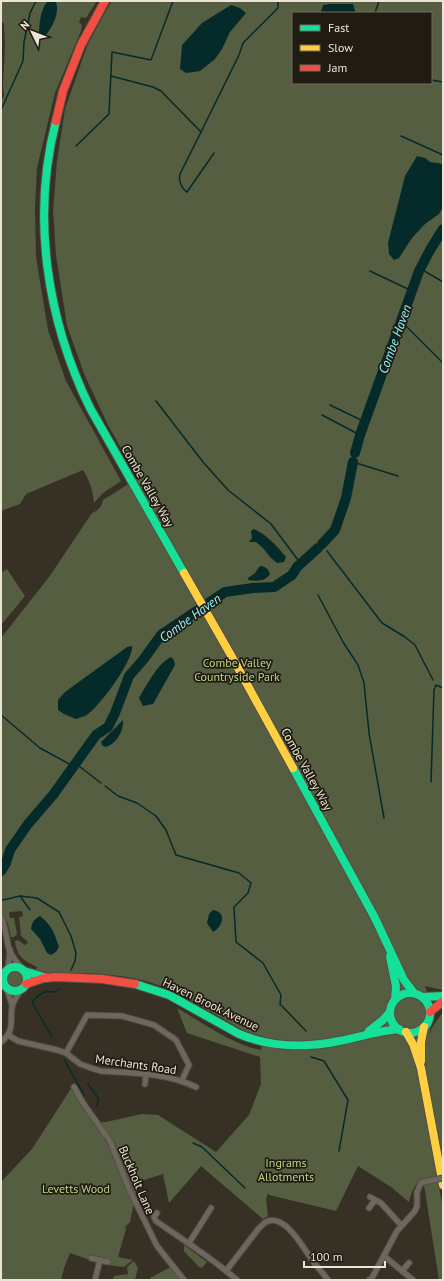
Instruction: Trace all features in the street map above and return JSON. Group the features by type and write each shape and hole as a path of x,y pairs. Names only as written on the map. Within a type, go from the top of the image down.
{"main road":[{"name":"Combe Valley Way","path":"105,1 90,25 81,44 61,95 50,144 45,176 43,207 44,239 47,270 59,330 77,383 104,434 213,624 375,918 404,980 414,993"},
{"name":"Combe Valley Way","path":"389,950 396,986 395,1000"},
{"path":"15,966 23,970 27,977 24,987 14,991 4,986 2,978 4,973 15,966"},
{"name":"Haven Brook Avenue","path":"23,970 47,978 105,978 146,986 164,992 236,1032 256,1040 274,1044 304,1045 330,1043 388,1029 402,1031"},
{"name":"Haven Brook Avenue","path":"24,987 47,978"},
{"path":"443,996 423,997 414,993 404,994 395,1000 390,1012 392,1022 413,1044 421,1068 443,1185"},
{"path":"402,1031 416,1032 424,1027 429,1020 430,1012 427,1002 423,997"},
{"path":"430,1012 443,1001"},
{"name":"Haven Brook Avenue","path":"365,1034 383,1020 390,1012"},
{"path":"421,1068 421,1042 424,1027"}],"street":[{"path":"1,917 5,924 10,950 15,961 23,970"},
{"path":"4,973 10,950"},
{"path":"1,1042 8,1035 11,1028 12,1005 4,986"},
{"path":"12,1005 24,987"},
{"path":"66,1053 87,1015 122,1016 154,1024 176,1040 188,1066 182,1080"},
{"name":"Merchants Road","path":"8,1035 18,1041 66,1053 80,1064 101,1071 168,1077 182,1080 196,1087"},
{"path":"145,1084 146,1074"},
{"name":"Buckholt Lane","path":"74,1087 83,1103 110,1141 129,1189 156,1246 184,1280"},
{"path":"369,1280 372,1278 401,1225 415,1211 417,1206 417,1192 421,1183 443,1178"},
{"path":"369,1208 372,1198 381,1203 401,1225"},
{"path":"189,1243 211,1208"},
{"path":"157,1212 154,1217 156,1221 189,1243 226,1270 237,1280"},
{"path":"226,1270 264,1224 269,1220 274,1220 282,1222 295,1234 328,1280"},
{"path":"384,1256 413,1280"},
{"path":"91,1258 108,1262"},
{"path":"95,1280 100,1260"},
{"path":"402,1271 409,1263"}],"green space":[{"path":"1,1 97,1 86,18 81,17 79,22 82,25 81,31 55,93 37,168 35,207 36,257 48,330 66,381 121,481 103,493 94,503 91,486 83,470 26,494 20,504 1,511 1,102 4,96 5,46 4,24 1,20"},
{"name":"Combe Valley Countryside Park","path":"112,1 443,1 443,990 425,986 434,1014 429,1035 433,1026 443,1012 443,1176 420,1181 414,1188 409,1202 391,1187 358,1166 336,1211 269,1195 268,1193 266,1199 268,1216 263,1219 201,1166 169,1203 163,1174 138,1182 130,1222 125,1227 126,1229 118,1257 133,1260 124,1267 108,1265 109,1260 91,1255 90,1260 70,1253 61,1280 1,1280 1,1182 32,1149 72,1087 93,1122 106,1122 142,1114 158,1115 216,1152 249,1115 261,1084 260,1057 187,1033 177,1008 229,1039 251,1048 261,1050 263,1036 242,1029 180,995 151,983 107,974 46,973 36,970 37,967 19,955 16,947 15,941 18,940 25,945 28,942 21,936 19,917 23,916 22,911 9,912 10,918 14,918 17,934 14,937 11,937 8,924 1,911 1,638 49,577 92,513 98,510 101,506 103,500 138,478 108,425 85,376 67,326 56,255 53,211 57,161 65,109 87,46"},
{"path":"7,569 25,596 1,625 1,573"},
{"path":"15,969 22,972 25,979 22,986 15,989 8,986 5,979 8,972"},
{"path":"438,1182 443,1208 443,1280 439,1280 424,1185"},
{"path":"184,1245 207,1262 202,1268 199,1267 184,1251"},
{"path":"134,1261 138,1268 135,1280 113,1280 114,1276 128,1274 127,1267"},
{"path":"171,1267 182,1280 150,1280 150,1278"}],"water":[{"path":"48,1 55,1 57,5 56,16 48,32 41,39 39,36 40,17 45,4"},
{"path":"353,4 356,12 322,12 323,5"},
{"path":"231,5 240,8 246,13 230,32 222,49 215,59 200,71 186,73 180,69 182,45 202,23"},
{"path":"417,156 425,158 430,162 443,164 443,207 439,214 425,224 412,238 399,258 394,260 389,254 388,243 405,176"},
{"path":"254,529 259,531 279,549 286,557 284,562 277,563 256,542 249,542 252,538 251,531"},
{"path":"260,566 268,569 270,574 268,577 255,581 248,580 248,578 255,573"},
{"path":"132,646 127,662 114,684 91,712 76,719 58,710 58,700 65,692 127,647"},
{"path":"171,657 174,660 175,665 153,704 143,706 139,698 157,670 166,660"},
{"path":"123,720 121,732 116,740 109,746 105,747 102,745 101,742"},
{"path":"213,910 220,913 222,920 213,932 207,923 209,914"},
{"path":"40,916 52,930 59,947 56,952 51,955 47,953 40,939 31,929 33,922"}],"waterway":[{"path":"1,110 23,61 24,42 30,13 36,1"},
{"path":"76,146 109,114 112,52 151,60 173,1"},
{"path":"111,76 153,87 161,91 201,132 239,55 243,43 278,8 278,1"},
{"path":"375,12 379,1"},
{"path":"432,80 443,82"},
{"path":"201,132 180,174 181,184 187,192 214,153"},
{"path":"401,136 443,155"},
{"name":"Combe Haven","path":"355,453 360,435 419,271 443,229"},
{"path":"421,269 443,282"},
{"path":"370,271 412,291"},
{"path":"401,321 443,363"},
{"path":"156,401 203,462 228,490 271,524 301,564"},
{"path":"330,405 365,422"},
{"path":"322,415 360,435"},
{"path":"353,462 398,476"},
{"name":"Combe Haven","path":"322,544 335,530 346,498 353,462"},
{"name":"Combe Haven","path":"1,871 6,863 10,850 28,824 53,795 96,735 108,727 129,676 161,635 225,592 274,587 292,575 297,567 318,548"},
{"path":"327,551 382,623 415,645 433,680"},
{"path":"318,595 343,642 358,665 364,683 369,733 384,818"},
{"path":"431,782 434,690 436,685 443,688"},
{"path":"1,715 40,748 73,766"},
{"path":"75,763 101,783"},
{"path":"105,786 118,796 137,803 156,816 166,830 176,855 239,873 251,883 248,893 234,907 236,942 263,963 281,995 280,1004 306,1031"},
{"path":"20,896 30,910"},
{"path":"1,899 3,900 20,896 37,898 59,912 71,936 76,953 75,961 71,970"},
{"path":"52,1037 33,1004 33,1001 42,993 48,991 55,992 59,989"},
{"path":"311,1057 324,1061 348,1100 339,1151"},
{"path":"64,1059 84,1095"},
{"path":"88,1084 98,1098 97,1106"},
{"path":"193,1143 202,1147 245,1188"}],"traffic: fast":[{"path":"56,121 49,157 45,194 44,231 54,304 63,340 75,374 90,408 184,573"},
{"path":"293,768 375,918 404,980 414,993"},
{"path":"390,957 396,986 395,1000"},
{"path":"10,967 20,967 27,974 27,979 27,984 20,991 10,991 3,984 3,974 10,967"},
{"path":"24,971 47,978"},
{"path":"135,984 169,995 239,1034 263,1042 288,1045 314,1045 399,1029"},
{"path":"406,993 414,993 421,996 427,1002 430,1013 427,1024 421,1030 414,1033 406,1033 399,1030 393,1024 390,1017 390,1009 393,1002 399,996 406,993"},
{"path":"423,997 443,996"},
{"path":"369,1031 383,1020 390,1012"}],"traffic: slow":[{"path":"184,573 293,768"},
{"path":"421,1061 421,1042 424,1027"},
{"path":"406,1032 413,1044 421,1068 443,1185"}],"traffic: jam":[{"path":"56,121 63,91 81,45 105,1"},
{"path":"26,984 44,978 56,977 102,979 135,984"},
{"path":"430,1012 443,1001"}],"park label":[{"name":"Ingrams Allotments","path":"286,1169"},
{"name":"Levetts Wood","path":"76,1188"}]}
